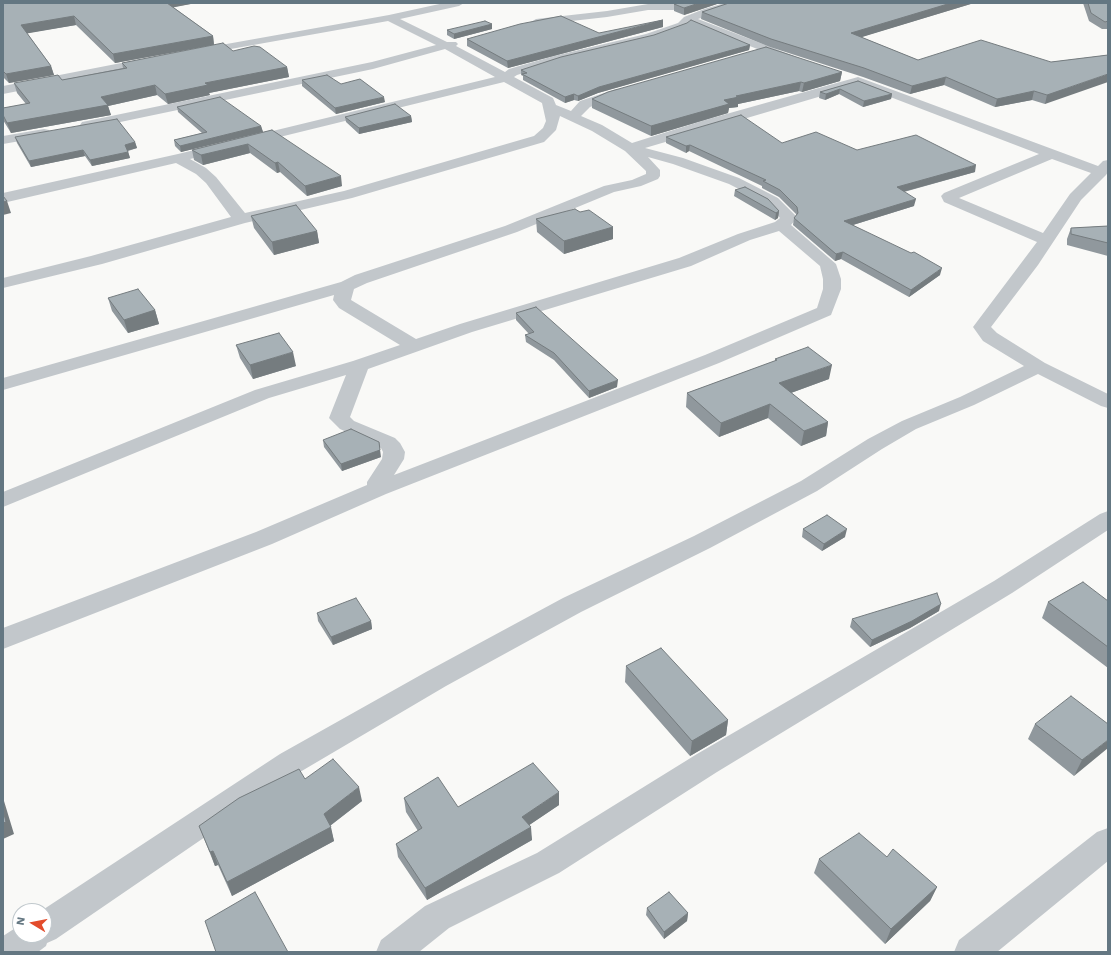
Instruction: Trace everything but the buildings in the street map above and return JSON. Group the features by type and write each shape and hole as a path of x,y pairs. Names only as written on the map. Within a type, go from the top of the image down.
{"street":[{"path":"186,54 389,18 459,3"},
{"path":"523,25 546,20 608,14 648,7 673,7 701,3"},
{"path":"3,198 178,158 505,78 513,72 558,58 649,37 682,25 688,19 708,11 737,3"},
{"path":"3,283 96,260 241,219 347,195 539,139 549,130 553,121 552,108 548,101 447,46 389,18"},
{"path":"688,19 765,50 800,62"},
{"path":"73,128 373,65 462,42"},
{"path":"750,54 765,50"},
{"path":"3,90 163,58"},
{"path":"836,74 1051,154 1102,175 1075,197 1047,240 982,327 990,337 1038,367 1108,402"},
{"path":"630,148 710,123 858,81"},
{"path":"573,116 581,110 584,104 633,89"},
{"path":"3,500 165,435 233,404 360,365 466,328 684,262 744,237 781,225 788,219 783,210 773,201 734,181 678,161 630,148 573,116 552,108"},
{"path":"3,140 59,130"},
{"path":"3,384 347,286 362,279 511,229 609,189 636,183 653,176 653,170 630,148"},
{"path":"1047,240 949,199 949,196 1051,154"},
{"path":"178,158 201,171 211,180 241,219"},
{"path":"3,639 181,568 264,538 378,490 712,360 824,311 832,289 832,279 828,264 781,225"},
{"path":"347,286 342,296 342,300 345,304 386,327 414,346"},
{"path":"360,365 339,418 347,425 388,443 392,448 394,452 393,459 378,482 378,490"},
{"path":"52,923 290,763 436,679 572,605 702,542 809,486 875,444 909,425 967,401 1038,367"},
{"path":"393,952 437,917 548,863 707,763 1003,587 1108,520"},
{"path":"971,952 1108,842"},
{"path":"9,952 22,943"}]}
